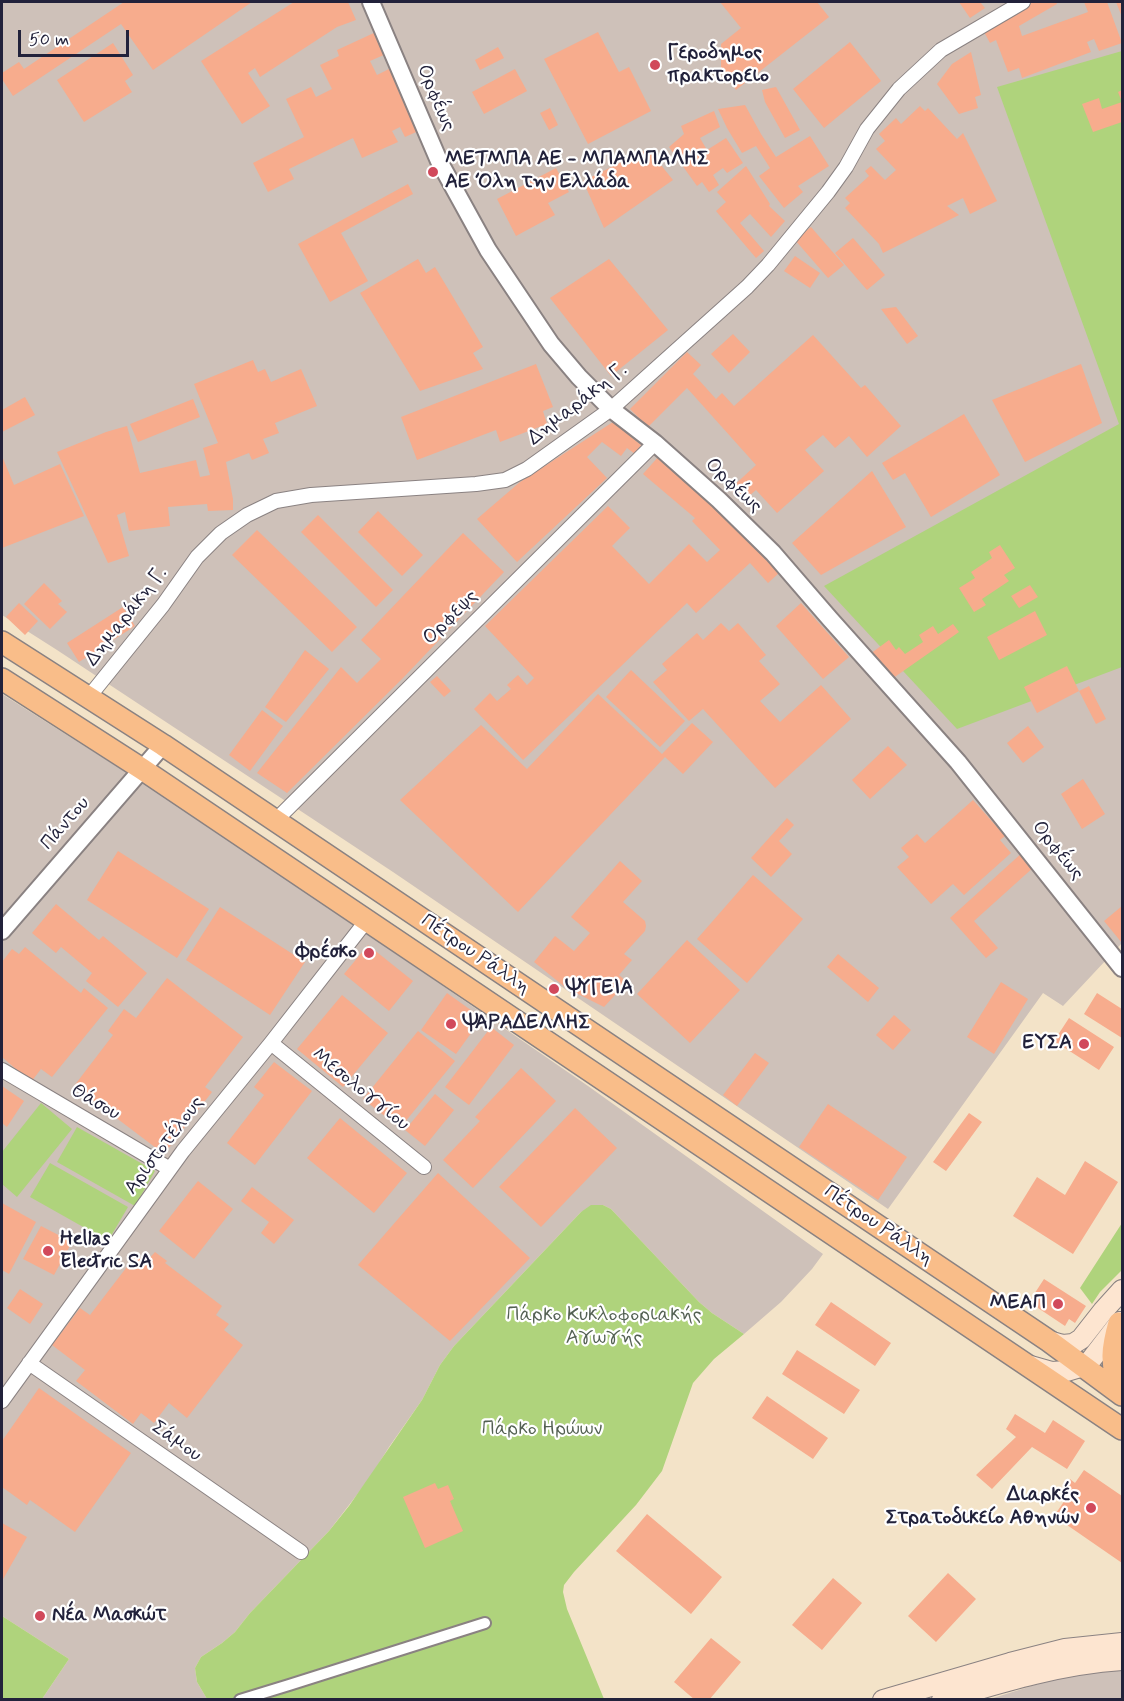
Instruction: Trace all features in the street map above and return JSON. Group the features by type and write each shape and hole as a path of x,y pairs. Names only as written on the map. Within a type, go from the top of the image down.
{"main road":[{"name":"Πέτρου Ράλλη","path":"2,642 163,745 1049,1341 1122,1395"},
{"name":"Πέτρου Ράλλη","path":"2,680 142,769 1122,1428"},
{"path":"1049,1341 1063,1345 1081,1340 1102,1311 1122,1290"},
{"path":"1031,1366 1052,1372 1087,1365 1121,1321"},
{"path":"1121,1321 1112,1345 1113,1364 1122,1386"},
{"path":"883,1700 1054,1652 1122,1643"},
{"path":"942,1700 1014,1678 1069,1666 1122,1660"}],"street":[{"name":"Ορφέως","path":"371,2 439,161 488,250 551,344 579,377 611,409 719,500 773,553 958,762 1122,968"},
{"name":"Δημαράκη Γ.","path":"88,698 163,605 197,557 221,533 247,515 276,501 311,495 464,485 505,480 526,469 611,409 747,287 768,265 828,192 846,167 867,129 899,89 941,50 1023,2"},
{"name":"Ορφεψς","path":"275,821 655,444"},
{"name":"Πάντου","path":"2,931 163,745"},
{"name":"Αριστοτέλους","path":"2,1401 170,1168 367,920"},
{"name":"Μεσολογγίου","path":"271,1043 424,1167"},
{"name":"Θάσου","path":"2,1070 170,1168"},
{"name":"Σάμου","path":"29,1364 301,1552"},
{"path":"240,1700 485,1623"}],"shaded area":[{"path":"2,2 1122,2 1122,943 1063,1006 1043,993 888,1209 393,872 2,615"},
{"path":"2,694 253,855 588,1086 823,1254 781,1302 744,1334 699,1302 611,1209 603,1205 581,1212 454,1346 440,1365 422,1400 369,1479 329,1531 250,1613 235,1632 201,1657 195,1668 197,1682 207,1699 42,1699 69,1659 2,1616"},
{"path":"1122,1669 1122,1699 987,1700 1054,1679"}],"green space":[{"path":"1122,51 1122,667 957,729 824,586 1119,424 997,87"},
{"path":"41,1103 72,1129 17,1197 2,1184 2,1152"},
{"path":"77,1127 155,1171 135,1206 57,1162"},
{"path":"50,1163 128,1207 108,1241 30,1197"},
{"name":"Πάρκο Ηρώων","path":"591,1205 603,1205 611,1209 699,1302 744,1334 714,1359 693,1383 662,1471 636,1505 564,1585 563,1592 567,1609 604,1699 207,1699 197,1682 195,1668 201,1657 235,1632 250,1613 329,1531 349,1506 422,1400 440,1365 454,1346 581,1212"},
{"path":"1122,1223 1122,1270 1100,1292 1092,1304 1080,1288"},
{"path":"2,1616 69,1659 42,1699 2,1699"}],"building":[{"path":"124,2 252,2 153,70 121,24 13,96 2,79 2,73 19,62 24,69"},
{"path":"294,2 348,2 356,20 337,27 260,77 255,68 248,73 270,106 242,124 201,61"},
{"path":"720,2 817,2 829,17 736,90 721,71 721,44 741,28"},
{"path":"959,2 980,2 985,8 970,18"},
{"path":"1031,2 1056,2 1057,4 1019,26 1022,36 1088,12 1084,2 1107,2 1122,43 1099,51 1094,39 1087,42 1091,52 1022,78 1019,68 1008,72 996,40 990,43 983,30"},
{"path":"1116,2 1122,2 1122,17"},
{"path":"376,32 386,54 370,61 377,75 393,67 423,129 405,137 400,127 392,131 398,142 362,158 353,138 289,169 294,179 268,192 253,163 304,137 286,99 311,87 316,97 332,89 320,65 339,56 337,50"},
{"path":"598,32 619,72 629,67 651,111 588,144 544,59"},
{"path":"850,42 881,81 824,128 793,89"},
{"path":"113,43 133,75 125,81 132,92 84,122 57,80"},
{"path":"498,47 504,58 480,70 475,60"},
{"path":"971,52 981,95 975,97 978,108 959,114 937,84 952,64"},
{"path":"515,69 527,91 484,114 472,92"},
{"path":"776,87 800,130 785,138 765,102 762,90"},
{"path":"1122,90 1122,102 1118,92"},
{"path":"1099,98 1102,109 1122,102 1122,122 1093,132 1082,104"},
{"path":"745,105 776,157 810,136 829,166 798,186 803,192 784,208 759,176 770,168 756,146 742,153 718,109"},
{"path":"920,106 925,111 928,108 957,139 963,133 997,201 970,214 963,198 947,206 959,215 883,253 879,244 845,208 850,203 845,198 869,176 865,171 871,166 885,180 896,170 876,149 885,141 879,134 896,118 901,124"},
{"path":"550,108 558,125 549,130 540,113"},
{"path":"714,111 720,127 700,138 707,150 726,138 743,163 727,173 723,168 713,175 719,185 709,192 702,182 697,186 669,147 684,134 681,126"},
{"path":"648,149 673,180 604,228 583,181"},
{"path":"746,166 770,204 769,206 785,221 771,237 750,214 740,223 764,251 756,258 716,211 726,202 717,192"},
{"path":"556,168 569,192 548,203 555,215 516,236 497,199"},
{"path":"408,184 413,194 341,233 368,281 330,302 298,244"},
{"path":"811,227 844,265 828,278 795,240"},
{"path":"853,238 885,275 867,290 835,253"},
{"path":"795,256 820,273 810,288 784,271"},
{"path":"418,259 426,273 435,267 483,347 473,353 483,369 420,391 360,293"},
{"path":"609,259 668,330 611,376 550,298"},
{"path":"896,307 918,336 907,344 881,309"},
{"path":"733,334 750,352 729,373 711,354"},
{"path":"813,335 861,388 865,385 901,426 867,457 849,436 835,448 823,435 805,450 824,471 777,513 756,490 742,502 730,489 756,465 687,388 648,427 630,409 687,352 701,365 693,374 716,399 722,393 734,406"},
{"path":"253,360 258,372 265,369 271,382 301,369 317,406 275,423 279,433 263,439 269,453 252,460 249,453 226,462 233,510 208,511 207,504 168,507 170,526 129,531 125,512 117,515 129,556 108,563 57,452 127,426 140,473 196,460 200,477 210,475 203,448 218,443 194,384"},
{"path":"536,364 553,407 543,411 547,424 500,442 496,430 417,460 401,417"},
{"path":"1081,364 1102,423 1025,462 992,400"},
{"path":"25,397 35,415 2,432 2,410"},
{"path":"193,399 200,417 138,442 130,424"},
{"path":"964,414 1000,475 931,517 905,473 893,480 882,463"},
{"path":"613,422 641,445 635,454 627,448 621,456 602,442 587,457 607,478 517,562 477,519 520,482"},
{"path":"2,456 14,485 60,464 84,516 2,548"},
{"path":"659,456 710,503 779,573 768,583 750,563 696,613 687,603 523,760 474,709 490,693 497,701 511,689 507,685 518,675 527,685 534,678 485,626 608,506 630,528 612,546 649,584 689,544 707,562 720,550 692,521 695,518 643,474"},
{"path":"872,471 906,527 821,575 792,543"},
{"path":"378,511 423,555 402,576 358,532"},
{"path":"318,515 393,590 376,607 301,532"},
{"path":"257,530 357,627 332,652 232,555"},
{"path":"463,533 504,572 402,679 287,793 257,773 341,667 357,683 381,659 361,640"},
{"path":"1000,545 1015,568 1004,575 1009,581 982,599 986,605 974,612 959,588 975,578 971,572 992,558 989,552"},
{"path":"44,583 62,601 58,604 67,612 50,629 24,604"},
{"path":"1030,585 1038,597 1019,608 1011,596"},
{"path":"19,603 38,621 25,635 6,617"},
{"path":"801,603 849,657 823,679 776,626"},
{"path":"123,607 135,626 79,662 67,643"},
{"path":"1035,611 1047,635 999,660 987,637"},
{"path":"721,623 729,631 738,623 766,655 759,661 780,684 760,701 780,722 821,685 851,719 775,788 703,709 689,721 653,682 667,670 662,664 697,633 703,640"},
{"path":"953,624 959,632 889,681 870,654 889,640 896,650 899,647 905,654 923,642 919,635 933,626 938,634"},
{"path":"305,650 329,669 286,722 265,707"},
{"path":"1067,666 1079,691 1037,713 1024,687"},
{"path":"631,670 685,721 660,747 606,697"},
{"path":"437,676 451,691 444,697 430,682"},
{"path":"1089,686 1106,719 1096,724 1079,691"},
{"path":"598,694 662,754 692,723 713,742 683,774 665,757 518,912 400,800 481,725 527,769"},
{"path":"262,710 283,726 250,771 229,755"},
{"path":"1028,726 1044,747 1023,763 1007,743"},
{"path":"888,746 907,765 870,799 852,780"},
{"path":"1083,779 1105,814 1082,829 1061,794"},
{"path":"973,800 1005,836 1000,840 1011,853 964,895 953,884 931,904 897,867 909,857 901,848 917,834 925,843"},
{"path":"787,818 794,825 779,841 792,854 771,877 751,858"},
{"path":"118,851 209,909 177,958 87,900"},
{"path":"1023,852 1035,866 974,921 998,948 986,958 950,918"},
{"path":"620,861 642,881 623,902 645,921 646,926 645,931 624,954 632,960 619,975 627,982 604,1007 566,988 534,962 555,936 574,951 590,933 571,917"},
{"path":"753,875 803,919 747,983 697,939"},
{"path":"56,904 99,940 103,936 147,973 118,1007 86,981 92,973 61,947 56,953 32,933"},
{"path":"1122,906 1122,943 1104,921"},
{"path":"220,907 305,962 270,1015 186,960"},
{"path":"687,940 740,990 690,1043 637,994"},
{"path":"368,945 413,981 389,1011 344,974"},
{"path":"25,947 81,993 84,988 108,1008 52,1077 41,1069 31,1082 2,1057 2,962 12,949 19,954"},
{"path":"838,954 879,988 868,1002 827,967"},
{"path":"167,978 243,1037 205,1087 212,1092 164,1154 74,1086 113,1035 108,1031 124,1009 136,1018"},
{"path":"1001,982 1028,999 994,1054 967,1037"},
{"name":"ΨΑΡΑΔΕΛΛΗΣ","path":"447,993 482,1018 456,1054 421,1030"},
{"path":"1097,993 1122,1009 1122,1038 1084,1014"},
{"path":"342,995 388,1033 343,1087 297,1049"},
{"path":"894,1015 911,1030 893,1050 876,1035"},
{"name":"ΕΥΣΑ","path":"1069,1018 1114,1047 1099,1070 1054,1041"},
{"path":"491,1027 514,1045 469,1105 445,1087"},
{"path":"418,1031 455,1061 400,1128 363,1099"},
{"path":"755,1053 769,1063 737,1106 723,1095"},
{"path":"274,1062 312,1091 255,1165 227,1143 264,1095 254,1087"},
{"path":"521,1068 556,1101 473,1188 443,1160 480,1121 475,1117"},
{"path":"2,1086 24,1101 7,1127 2,1123"},
{"path":"435,1094 454,1110 425,1146 405,1130"},
{"path":"828,1104 907,1157 878,1200 799,1147"},
{"path":"575,1108 617,1148 541,1227 499,1187"},
{"path":"969,1113 982,1122 946,1171 933,1162"},
{"path":"340,1118 407,1173 374,1213 307,1158"},
{"path":"1085,1161 1118,1182 1073,1254 1013,1216 1037,1177 1065,1195"},
{"path":"438,1173 530,1258 450,1341 358,1265"},
{"path":"198,1181 233,1209 194,1259 159,1231"},
{"path":"252,1187 294,1220 274,1244 261,1233 269,1222 241,1201"},
{"path":"2,1203 36,1222 9,1274 2,1270"},
{"name":"Hellas Electric SA","path":"41,1226 72,1242 54,1275 23,1259"},
{"path":"155,1252 167,1261 165,1263 222,1306 216,1315 229,1324 224,1330 243,1345 187,1418 169,1403 154,1423 141,1413 133,1424 76,1381 85,1370 52,1345 80,1308 90,1315 136,1255 146,1262"},
{"name":"ΜΕΑΠ","path":"1044,1279 1086,1306 1075,1323 1069,1319 1065,1326 1029,1302"},
{"path":"20,1289 43,1304 30,1324 7,1308"},
{"path":"831,1302 891,1343 875,1366 815,1325"},
{"path":"797,1350 860,1390 844,1414 782,1374"},
{"path":"39,1388 131,1453 75,1532 30,1500 27,1505 2,1487 2,1441"},
{"path":"767,1396 828,1438 813,1459 752,1418"},
{"path":"1015,1414 1045,1433 1053,1420 1085,1441 1067,1469 1032,1447 992,1489 976,1475 1016,1437 1006,1429"},
{"name":"Διαρκές Στρατοδικείο Αθηνών","path":"1084,1470 1122,1496 1122,1563 1054,1516 1065,1500 1059,1496 1070,1479 1075,1483"},
{"path":"435,1483 438,1489 448,1485 454,1499 450,1501 463,1531 425,1548 403,1497"},
{"path":"647,1514 722,1577 691,1614 616,1551"},
{"path":"2,1523 27,1537 2,1581"},
{"path":"948,1573 976,1599 936,1642 908,1616"},
{"path":"833,1578 862,1603 822,1650 792,1625"},
{"path":"711,1638 741,1662 709,1700 695,1700 674,1682"}],"place":[{"name":"Γεροδημος πρακτορειο","path":"655,65"},
{"name":"ΜΕΤΜΠΑ ΑΕ - ΜΠΑΜΠΑΛΗΣ ΑΕ Όλη την Ελλάδα","path":"433,172"},
{"name":"Φρέσκο","path":"369,953"},
{"name":"ΨΥΓΕΙΑ","path":"554,989"},
{"name":"ΨΑΡΑΔΕΛΛΗΣ","path":"451,1024"},
{"name":"ΕΥΣΑ","path":"1084,1044"},
{"name":"Hellas Electric SA","path":"48,1251"},
{"name":"ΜΕΑΠ","path":"1058,1304"},
{"name":"Διαρκές Στρατοδικείο Αθηνών","path":"1091,1508"},
{"name":"Νέα Μασκώτ","path":"40,1616"}],"park label":[{"name":"Πάρκο Κυκλοφοριακής Αγωγής","path":"604,1328"}]}
